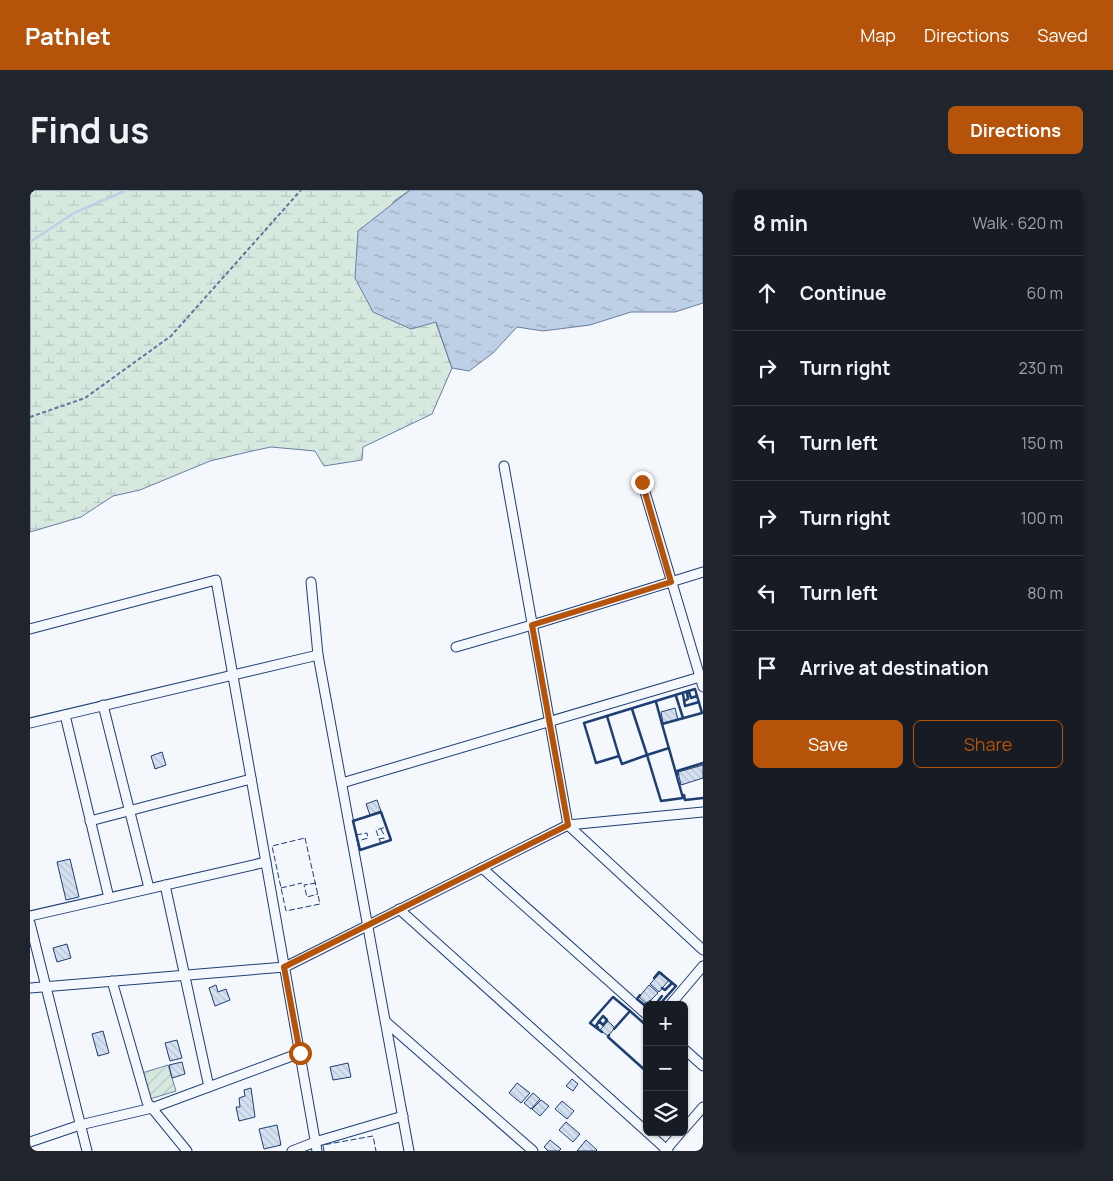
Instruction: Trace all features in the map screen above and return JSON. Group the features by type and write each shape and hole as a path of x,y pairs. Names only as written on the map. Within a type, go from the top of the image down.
{"street":[{"path":"504,466 568,825 703,950"},
{"path":"642,482 703,687"},
{"path":"456,647 703,572"},
{"path":"30,629 216,580 316,1147"},
{"path":"311,582 318,655 409,1151"},
{"path":"30,723 318,655"},
{"path":"342,783 700,677"},
{"path":"103,705 149,888"},
{"path":"64,714 109,898"},
{"path":"90,821 251,779"},
{"path":"30,988 284,967 568,825 703,812"},
{"path":"30,916 266,862"},
{"path":"482,868 643,1012"},
{"path":"165,885 209,1087"},
{"path":"399,910 643,1128"},
{"path":"30,924 87,1151"},
{"path":"673,1001 703,966"},
{"path":"112,982 147,1102 187,1151"},
{"path":"386,1022 533,1151"},
{"path":"30,1142 80,1125 152,1108 300,1053"},
{"path":"688,1053 703,1066"},
{"path":"688,1124 703,1107"},
{"path":"292,1151 316,1147 403,1116"},
{"path":"651,1136 666,1150 678,1136"}],"path":[{"path":"30,417 85,398 171,336 292,202 300,190"}],"green space":[{"path":"30,190 410,190 393,202 452,368 432,414 363,447 362,460 324,466 315,451 271,447 252,451 210,461 140,490 113,496 81,517 30,532"},
{"path":"168,1065 176,1091 150,1099 142,1073"}],"water":[{"path":"410,190 703,190 703,303 675,312 631,312 590,325 543,331 517,327 493,353 469,371 452,368 436,322 411,329 373,312 355,278 358,231"}],"building":[{"path":"675,708 678,720 663,723 661,712"},
{"path":"162,752 166,765 155,769 151,756"},
{"path":"703,765 703,778 681,785 678,772"},
{"path":"377,800 381,811 370,815 366,804"},
{"path":"70,859 79,897 66,900 57,862"},
{"path":"67,944 71,958 57,962 53,948"},
{"path":"661,972 669,980 659,992 650,984"},
{"path":"216,985 218,992 226,989 230,1000 215,1006 209,988"},
{"path":"649,985 658,993 650,1001 644,1001 639,997"},
{"path":"608,1021 615,1028 608,1036 600,1030"},
{"path":"103,1031 109,1053 98,1056 92,1034"},
{"path":"177,1040 182,1058 170,1061 165,1043"},
{"path":"182,1062 185,1074 172,1078 169,1065"},
{"path":"348,1063 351,1077 333,1080 330,1067"},
{"path":"572,1079 578,1084 573,1091 566,1086"},
{"path":"517,1083 530,1093 521,1103 509,1093"},
{"path":"251,1088 255,1117 239,1121 236,1107 240,1107 239,1098 245,1096 244,1090"},
{"path":"533,1093 540,1099 531,1109 524,1103"},
{"path":"541,1100 549,1106 540,1116 532,1109"},
{"path":"562,1101 574,1111 567,1119 555,1109"},
{"path":"566,1122 580,1134 573,1142 559,1130"},
{"path":"277,1125 281,1145 264,1149 259,1129"},
{"path":"550,1140 561,1149 559,1151 548,1151 544,1147"},
{"path":"586,1140 597,1150 596,1151 577,1151"}],"waterway":[{"path":"30,242 74,213 127,190"}],"fence":[{"path":"381,844 376,830 386,827"},
{"path":"381,829 386,836"},
{"path":"356,835 367,833 368,838 358,841"},
{"path":"305,838 320,904 286,911 272,846 305,838"},
{"path":"379,839 384,838 385,842"},
{"path":"281,888 302,883"},
{"path":"316,883 304,885 307,897 318,894"},
{"path":"324,1151 323,1145 373,1136 376,1151"}],"wall":[{"path":"695,689 702,713 662,724 683,798 661,801 647,755 622,764 619,756 596,763 584,723 695,689"},
{"path":"689,692 691,698 697,696"},
{"path":"684,701 688,699 687,693"},
{"path":"683,694 685,706 699,702"},
{"path":"676,696 683,718"},
{"path":"656,702 662,724"},
{"path":"632,709 647,755 669,748"},
{"path":"607,716 619,756"},
{"path":"678,774 677,771 703,763"},
{"path":"684,795 685,800 703,798"},
{"path":"381,812 391,840 360,850 353,821 381,812"},
{"path":"654,978 659,972 676,986 663,1001"},
{"path":"662,988 665,990 672,983"},
{"path":"640,995 637,999 643,1004"},
{"path":"658,1001 662,996"},
{"path":"602,1032 590,1023 613,997 630,1011"},
{"path":"614,1029 630,1011 643,1022"},
{"path":"598,1027 596,1026 599,1021 603,1025 607,1020 603,1016 599,1021"},
{"path":"609,1035 608,1037 643,1068"}],"route":[{"path":"300,1053 284,967 568,825 532,625 671,582 642,482"}]}
